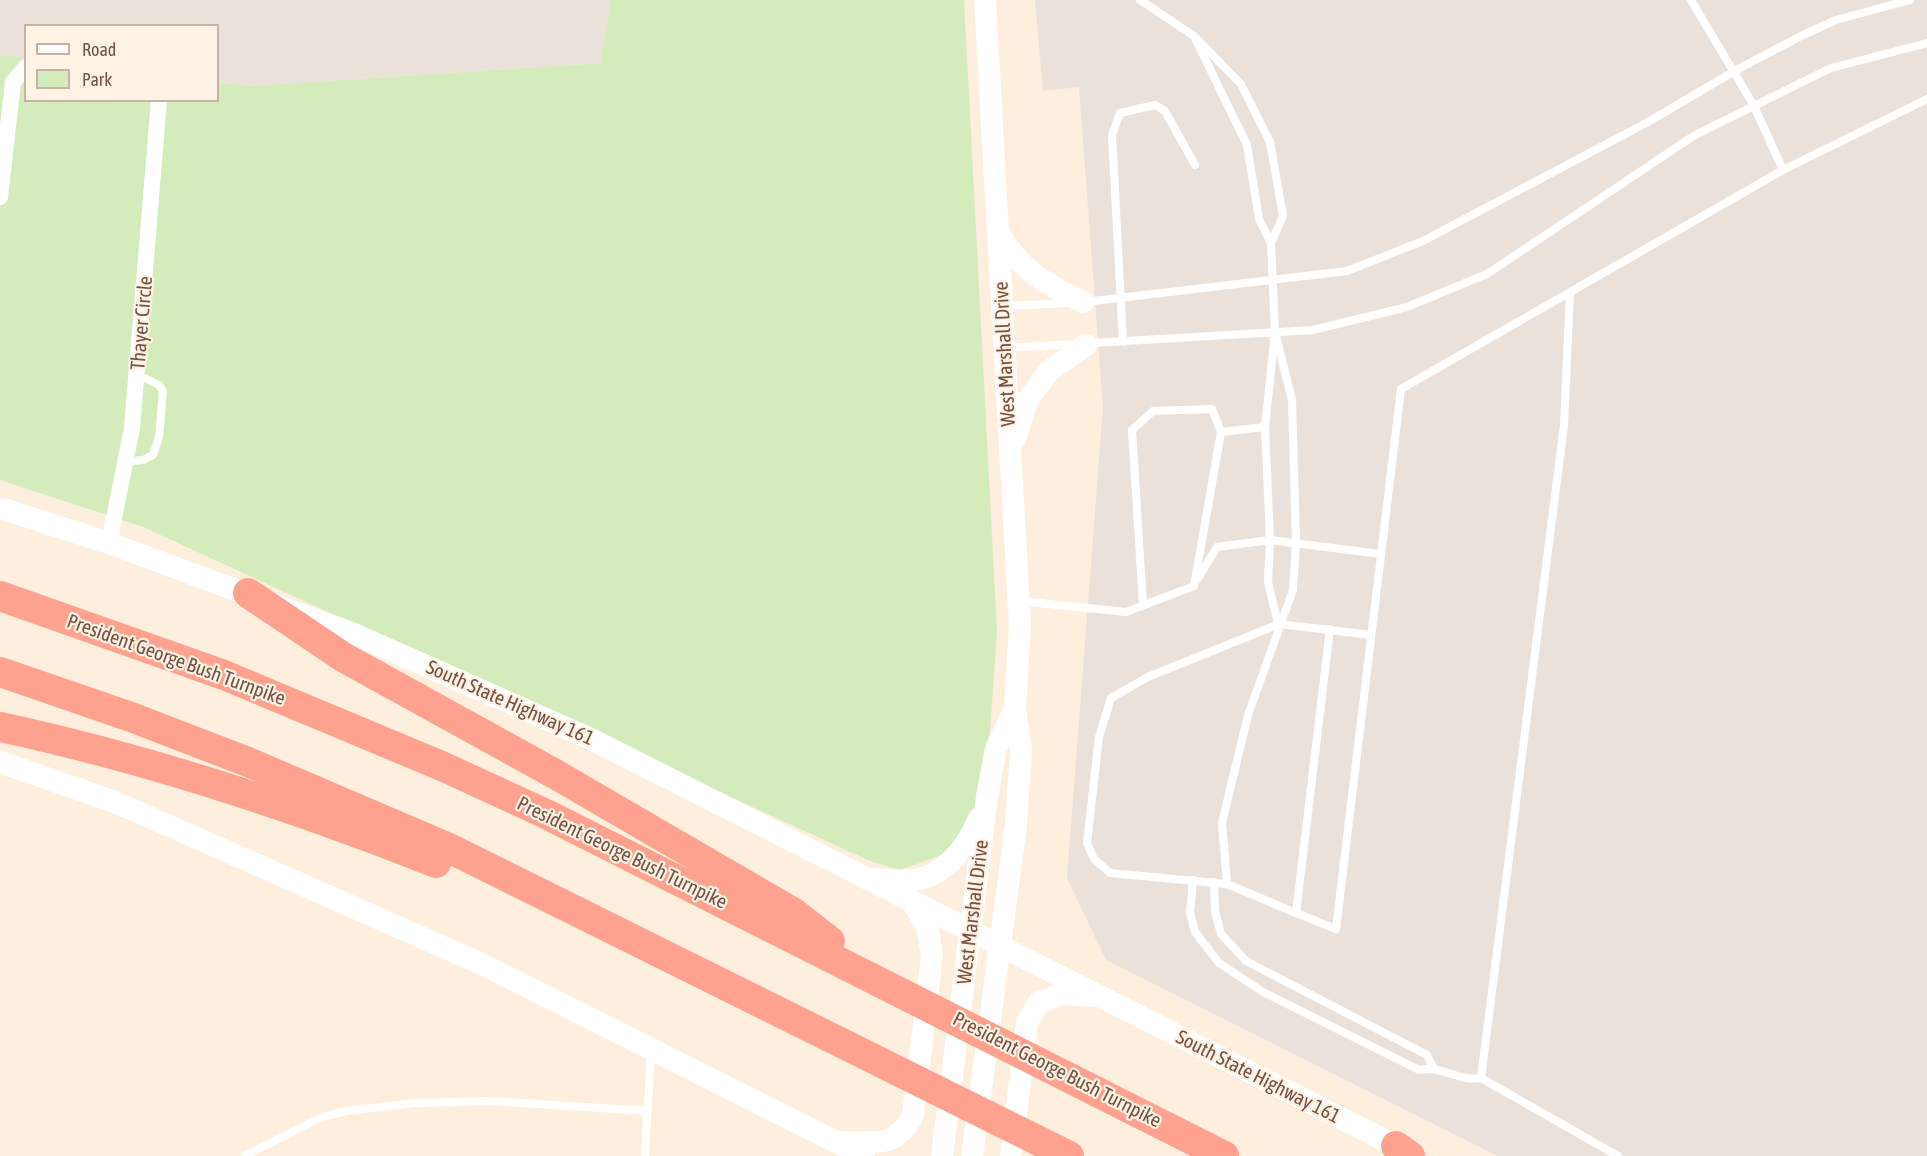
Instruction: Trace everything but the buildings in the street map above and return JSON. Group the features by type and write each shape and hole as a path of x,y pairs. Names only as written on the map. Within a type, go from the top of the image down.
{"highway":[{"path":"248,593 344,657 545,768 794,913 895,988"},
{"name":"President George Bush Turnpike","path":"0,596 224,675 444,767 546,814 895,988 1224,1156"},
{"path":"0,672 131,717 248,762 449,848 896,1069 1022,1147 1069,1156"},
{"path":"0,727 237,791 342,826 441,865 548,896"}],"main road":[{"name":"West Marshall Drive","path":"972,1156 1016,825 1021,750 1015,709 1019,602 985,0"},
{"path":"997,228 1006,246 1028,270 1051,287 1083,302"},
{"path":"1010,455 1027,401 1049,371 1086,345"},
{"name":"South State Highway 161","path":"0,508 109,543 354,634 591,739 863,879 1001,944 1407,1153"},
{"name":"West Marshall Drive","path":"942,1156 987,797 996,748 1015,709"},
{"path":"0,762 115,802 484,965 864,1156"},
{"path":"863,879 921,879 940,869 959,853 973,832 987,797"},
{"path":"833,1142 888,1142 906,1129 913,1116 932,957 928,929 913,903"},
{"path":"1022,1147 1027,1023 1038,1003 1062,994 1102,997"}],"street":[{"path":"0,196 4,113 12,82 24,69"},
{"name":"Thayer Circle","path":"109,543 125,462 138,375 159,102"}],"lane":[{"path":"1140,0 1194,36 1241,84 1270,142 1283,216 1272,243 1275,332 1265,427 1270,540 1268,582 1279,624"},
{"path":"1691,0 1735,70 1783,170"},
{"path":"1004,306 1083,302 1347,271 1423,241 1648,122 1735,70 1836,20 1910,0"},
{"path":"1194,36 1247,145 1259,219 1272,243"},
{"path":"1005,348 1313,330 1407,308 1487,274 1695,135 1831,68 1927,43"},
{"path":"1371,635 1330,628 1279,624 1148,677 1111,698 1099,737 1087,843 1094,860 1110,873 1227,884 1336,929 1401,389 1783,170 1927,99"},
{"path":"1123,342 1112,135 1120,114 1155,105 1165,111 1195,165"},
{"path":"1481,1078 1564,425 1570,292"},
{"path":"1227,884 1222,823 1248,715 1293,590 1296,542 1292,400 1275,332"},
{"path":"125,462 144,460 153,455 159,437 162,391 159,385 138,375"},
{"path":"1143,605 1132,430 1153,411 1212,409 1221,432 1194,586"},
{"path":"1221,432 1265,427"},
{"path":"1019,602 1126,612 1194,586 1217,547 1270,540 1381,554"},
{"path":"1296,913 1330,628"},
{"path":"1193,880 1190,913 1195,932 1218,963 1263,992 1419,1070 1433,1067 1468,1080 1481,1078 1618,1156"},
{"path":"1214,882 1215,911 1221,934 1246,961 1427,1055 1433,1067"},
{"path":"645,1156 651,1047"},
{"path":"244,1156 322,1117 346,1111 416,1103 489,1101 648,1111"}],"shaded area":[{"path":"0,0 611,0 600,63 250,86 219,82 219,24 24,24 24,58 0,54"},
{"path":"1035,0 1927,0 1927,1156 1497,1156 1106,960 1067,878 1103,407 1079,87 1043,91"}],"green space":[{"path":"611,0 964,0 997,631 990,732 973,817 945,854 900,870 870,861 143,527 0,480 0,54 24,58 24,102 219,102 219,82 250,86 600,63"}]}
